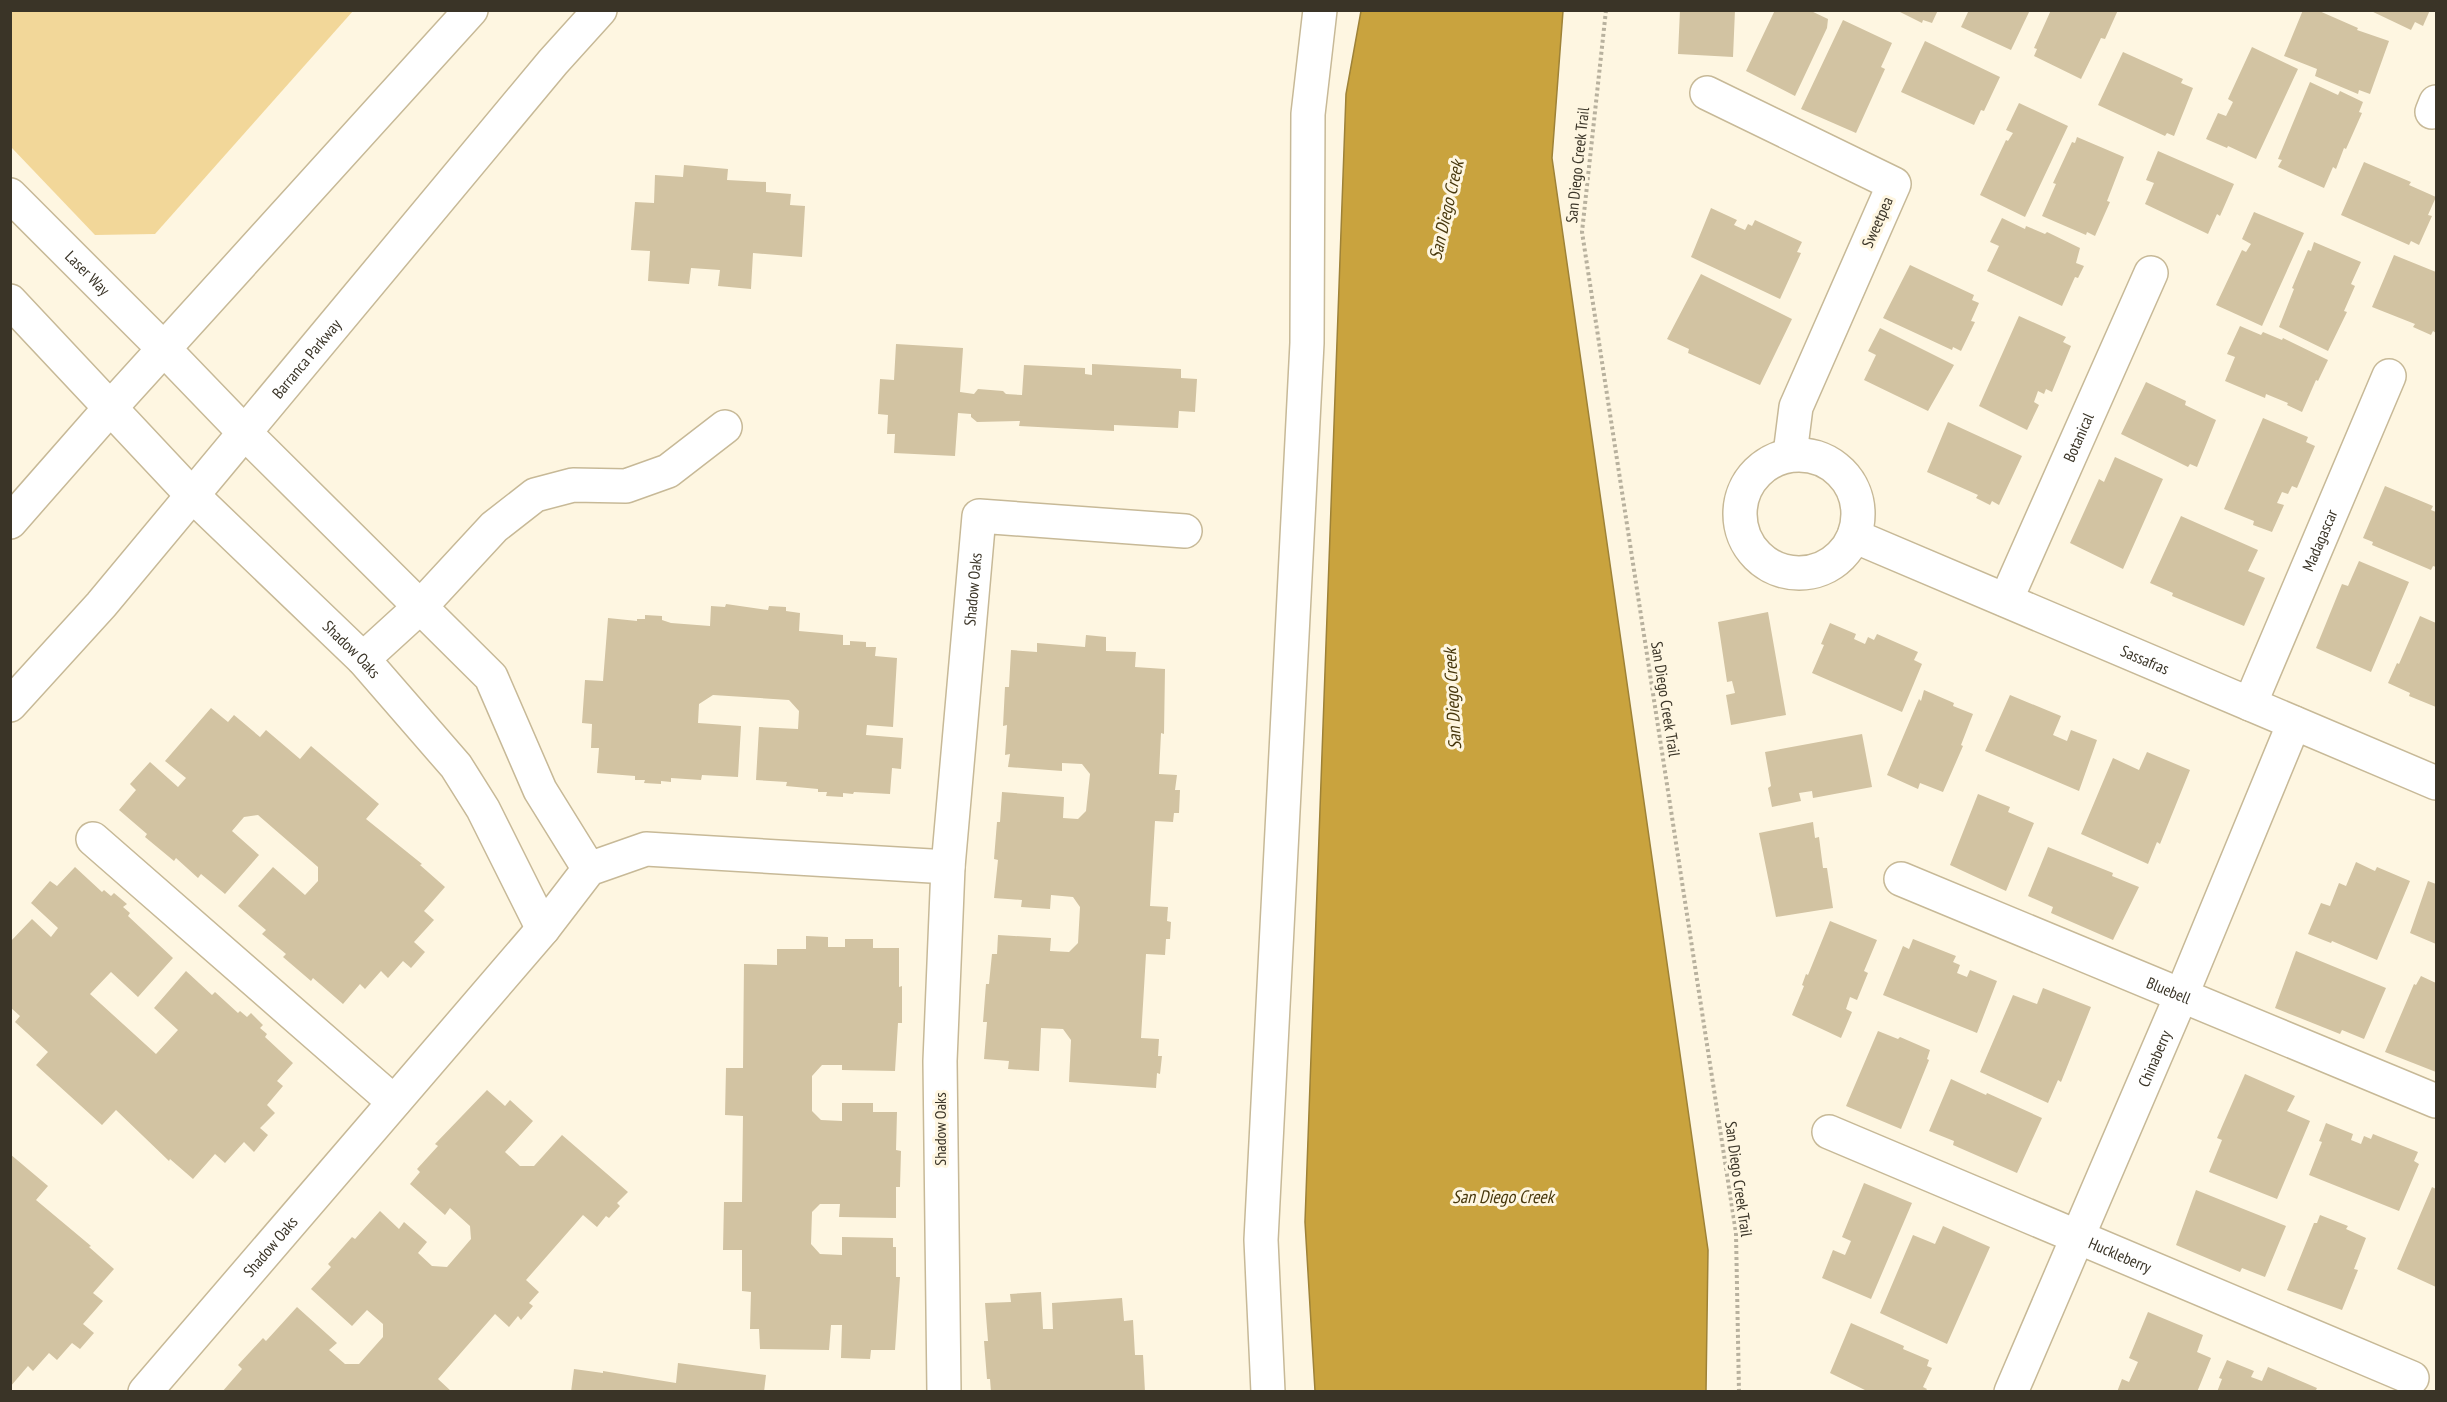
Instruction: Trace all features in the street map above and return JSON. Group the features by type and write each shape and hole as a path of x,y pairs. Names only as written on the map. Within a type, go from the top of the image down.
{"street":[{"path":"10,522 111,407 471,10"},
{"name":"Barranca Parkway","path":"10,705 101,605 553,62 600,10"},
{"path":"1268,1392 1261,1239 1307,343 1308,114 1320,10"},
{"name":"Sweetpea","path":"1707,93 1894,184 1796,407 1790,454"},
{"name":"Laser Way","path":"10,195 164,349"},
{"name":"Botanical","path":"2006,600 2151,273"},
{"path":"10,301 111,407"},
{"path":"164,349 244,432 491,677 540,790 589,869 646,849 948,867"},
{"name":"Madagascar","path":"2250,704 2389,376"},
{"name":"Shadow Oaks","path":"111,407 192,495 363,659 456,766 483,809 543,928"},
{"path":"363,659 420,607 494,527 535,495 573,485 626,486 668,471 725,427"},
{"path":"1790,454 1821,458 1846,476 1858,505 1854,536 1836,561 1808,573 1777,570 1752,551 1739,522 1743,492 1762,466 1790,454"},
{"name":"Shadow Oaks","path":"944,1392 940,1061 948,867 979,516 1185,531"},
{"name":"Sassafras","path":"1854,536 2436,783"},
{"name":"Chinaberry","path":"2011,1392 2079,1237 2294,723"},
{"path":"93,839 394,1102"},
{"name":"Shadow Oaks","path":"145,1392 543,928 589,869"},
{"name":"Bluebell","path":"1901,879 2436,1101"},
{"name":"Huckleberry","path":"1829,1132 2412,1378"}],"path":[{"name":"San Diego Creek Trail","path":"1606,10 1582,232 1736,1233 1739,1392"}],"shaded area":[{"path":"11,10 353,11 155,234 95,235 11,147"}],"water":[{"name":"San Diego Creek","path":"1361,11 1563,11 1552,158 1708,1250 1706,1391 1315,1391 1305,1222 1346,94"}],"building":[{"path":"1680,10 1735,10 1733,57 1678,54"},
{"path":"1775,10 1809,10 1828,19 1827,28 1795,96 1746,71"},
{"path":"1896,10 1938,10 1932,23 1923,20 1922,23"},
{"path":"1969,10 2030,10 2011,50 1961,27"},
{"path":"2051,10 2118,10 2105,39 2101,38 2081,79 2034,56 2037,49 2034,48"},
{"path":"2303,10 2317,10 2358,28 2357,30 2389,41 2370,94 2359,90 2358,94 2315,76 2317,69 2284,56"},
{"path":"2369,10 2430,10 2423,26 2415,22 2411,30"},
{"path":"1843,20 1892,43 1881,67 1885,69 1856,133 1801,109"},
{"path":"1925,41 2000,77 1984,111 1981,110 1974,125 1901,92"},
{"path":"2252,47 2298,69 2256,159 2206,139 2218,113 2226,116 2233,102 2228,99"},
{"path":"2123,52 2183,79 2181,83 2193,88 2174,136 2167,133 2165,136 2098,105"},
{"path":"2310,82 2338,95 2340,91 2363,102 2359,112 2362,113 2346,149 2344,148 2336,169 2333,167 2324,188 2278,167 2282,160 2278,159"},
{"path":"2019,103 2068,126 2025,217 1980,195 2006,140 2008,141 2013,133 2006,130"},
{"path":"2077,137 2124,157 2107,201 2110,202 2095,236 2087,232 2086,235 2042,216 2056,184 2053,183 2072,142 2075,143"},
{"path":"2158,151 2234,184 2220,216 2217,214 2208,234 2145,204 2154,183 2146,180"},
{"path":"2364,162 2411,182 2409,185 2436,197 2428,215 2432,216 2419,245 2411,241 2409,245 2341,215"},
{"path":"684,165 728,169 727,180 766,182 766,192 791,194 790,205 805,206 802,257 753,253 751,289 718,286 720,270 691,268 689,284 648,281 650,251 631,250 635,202 654,203 655,175 683,177"},
{"path":"1711,208 1737,220 1734,225 1745,230 1748,224 1752,226 1755,220 1802,242 1797,252 1801,253 1780,299 1691,257"},
{"path":"2254,212 2304,233 2262,326 2216,305 2242,250 2246,252 2251,244 2242,239"},
{"path":"2002,218 2025,229 2026,226 2045,234 2047,232 2080,248 2076,263 2084,266 2078,278 2075,277 2062,306 1987,271 1999,246 1990,242"},
{"path":"2314,242 2361,262 2351,284 2355,286 2344,311 2347,312 2328,351 2279,327 2294,289 2292,288 2308,250 2311,251"},
{"path":"2394,255 2436,272 2436,333 2433,331 2431,335 2413,327 2415,324 2372,307"},
{"path":"1910,265 1974,295 1972,300 1979,303 1971,321 1975,322 1961,351 1953,347 1952,350 1883,318"},
{"path":"1701,274 1792,319 1760,385 1688,353 1689,349 1667,339"},
{"path":"2019,316 2066,337 2063,342 2071,346 2052,392 2046,389 2044,394 2038,391 2034,402 2039,405 2027,430 1979,406"},
{"path":"2240,326 2261,335 2263,332 2282,340 2283,338 2328,360 2302,412 2266,394 2265,398 2225,381 2235,357 2227,354"},
{"path":"1880,328 1954,365 1928,411 1864,380 1876,355 1868,351"},
{"path":"896,344 963,348 960,392 974,394 978,389 1022,395 1024,365 1085,368 1085,374 1092,375 1092,364 1181,369 1181,378 1197,379 1195,412 1179,411 1178,428 1114,425 1114,431 1019,426 1020,421 977,422 971,414 958,413 955,456 894,453 895,434 887,434 888,415 878,414 880,379 894,380"},
{"path":"2146,382 2186,401 2185,405 2216,420 2197,467 2190,464 2188,467 2121,434"},
{"path":"2263,418 2308,437 2306,442 2315,446 2297,488 2292,486 2288,494 2282,492 2277,503 2284,505 2272,532 2253,525 2254,521 2224,509"},
{"path":"1948,422 2022,456 1999,505 1992,501 1990,505 1976,498 1978,495 1927,472"},
{"path":"2115,457 2163,479 2123,569 2070,543 2099,479 2104,482"},
{"path":"2385,486 2433,506 2431,510 2436,512 2436,567 2433,566 2431,570 2372,545 2373,542 2363,538"},
{"path":"2181,516 2258,550 2248,571 2265,578 2244,626 2172,596 2173,593 2150,583"},
{"path":"2359,561 2409,582 2371,672 2316,648 2342,584 2348,586"},
{"path":"726,604 768,610 769,606 786,607 786,611 800,613 799,631 843,635 843,645 850,645 850,641 866,642 866,647 876,647 875,656 897,658 893,727 867,725 866,735 903,738 901,769 892,768 890,794 854,792 853,794 843,793 843,797 826,796 827,792 818,792 818,789 786,786 787,782 756,780 759,727 798,729 799,711 789,700 713,695 699,704 698,723 741,726 738,777 702,775 701,780 671,778 671,782 661,781 661,784 644,783 645,780 635,780 635,776 597,773 599,748 591,748 592,724 582,723 585,680 603,681 608,618 637,621 637,619 645,619 645,615 662,616 662,620 671,623 710,626 711,606 725,607"},
{"path":"1768,612 1786,715 1731,725 1726,695 1735,693 1732,681 1727,682 1718,622"},
{"path":"2420,616 2436,623 2436,707 2409,696 2410,693 2388,683"},
{"path":"1830,623 1856,634 1854,639 1865,644 1868,637 1874,640 1877,634 1918,652 1914,660 1922,664 1902,712 1812,673 1824,645 1821,644"},
{"path":"1086,635 1106,637 1106,651 1136,652 1135,667 1165,669 1164,734 1161,733 1159,774 1177,775 1175,790 1180,790 1179,813 1174,813 1173,822 1155,821 1150,906 1168,907 1167,921 1171,922 1170,939 1166,939 1165,955 1146,954 1141,1038 1159,1039 1158,1056 1162,1056 1156,1088 1069,1082 1071,1040 1063,1029 1041,1028 1039,1071 1008,1069 1009,1061 984,1059 987,1022 983,1022 986,984 989,984 992,954 997,954 998,935 1051,938 1050,951 1069,952 1078,943 1080,907 1073,897 1051,895 1050,909 1021,907 1022,900 994,898 998,860 994,859 1002,792 1064,797 1063,818 1078,819 1086,811 1090,774 1082,764 1062,763 1062,771 1008,767 1010,754 1005,755 1007,725 1003,726 1005,687 1009,687 1011,650 1037,652 1037,643 1085,647"},
{"path":"1924,690 1973,714 1961,745 1963,746 1943,792 1920,783 1918,789 1887,775"},
{"path":"2010,695 2061,716 2053,735 2067,741 2071,730 2097,740 2079,791 1985,751"},
{"path":"211,708 228,722 234,715 260,737 266,730 300,759 311,746 379,804 366,819 422,864 420,865 445,887 424,911 434,920 414,942 425,952 411,968 403,961 388,978 381,971 365,989 360,984 343,1004 313,978 311,981 283,957 286,954 262,934 266,930 238,906 273,867 305,895 318,881 318,867 258,815 244,817 232,831 259,855 225,894 201,874 198,878 176,858 174,861 145,837 147,834 119,810 136,790 130,784 150,762 178,787 186,778 165,761"},
{"path":"1862,734 1872,787 1813,798 1812,791 1799,793 1801,801 1772,807 1765,752"},
{"path":"2147,752 2190,770 2160,844 2157,842 2148,864 2081,834 2113,758 2139,770"},
{"path":"1978,794 2010,807 2008,812 2034,823 2006,891 1950,865"},
{"path":"1813,822 1815,838 1819,837 1823,868 1827,868 1833,908 1776,917 1759,833"},
{"path":"2048,847 2113,873 2112,876 2139,887 2113,940 2051,913 2053,907 2028,896"},
{"path":"2356,862 2375,871 2377,867 2410,881 2377,960 2332,941 2331,943 2308,934 2321,903 2330,906 2339,883 2346,886"},
{"path":"75,867 102,892 104,890 111,896 114,893 127,904 123,907 130,913 128,916 173,958 138,997 111,972 90,994 156,1054 178,1030 154,1008 186,971 212,995 215,992 238,1013 240,1011 247,1017 251,1013 263,1025 260,1028 267,1034 265,1037 293,1063 277,1081 283,1086 267,1105 275,1113 260,1128 268,1135 254,1152 244,1142 225,1163 215,1154 193,1179 170,1159 169,1161 116,1110 102,1125 36,1065 48,1052 15,1022 20,1016 10,1007 10,942 32,919 51,937 58,928 31,903 50,881 57,886"},
{"path":"2428,881 2436,884 2436,944 2410,933"},
{"path":"1830,921 1877,940 1864,971 1868,973 1857,1000 1850,997 1846,1009 1852,1012 1841,1038 1792,1015 1804,986 1802,985 1806,974 1808,975"},
{"path":"806,936 828,937 828,947 845,947 845,939 873,939 873,948 899,948 902,1023 898,1023 895,1071 842,1070 842,1065 822,1065 812,1076 812,1111 821,1120 842,1121 842,1103 873,1103 873,1112 897,1112 896,1150 901,1151 900,1187 896,1187 896,1218 839,1217 840,1204 820,1204 812,1212 811,1244 820,1254 842,1255 842,1237 893,1238 893,1247 896,1247 896,1277 900,1277 895,1350 871,1350 870,1359 841,1358 842,1325 831,1325 829,1350 760,1349 759,1329 750,1329 751,1292 742,1291 742,1250 723,1250 724,1202 742,1202 743,1116 725,1115 726,1068 743,1068 744,964 777,965 777,949 806,949"},
{"path":"1913,939 1956,956 1953,962 1960,965 1957,973 1967,977 1970,970 1997,981 1977,1033 1883,995 1903,946 1909,949"},
{"path":"2296,951 2386,988 2364,1039 2342,1030 2340,1034 2275,1008"},
{"path":"2421,976 2436,983 2436,1072 2385,1052 2414,984 2416,985"},
{"path":"2043,988 2091,1007 2061,1082 2058,1080 2048,1103 1980,1072 2013,995 2037,1004"},
{"path":"1878,1031 1898,1039 1900,1037 1930,1050 1927,1059 1929,1060 1901,1129 1846,1106"},
{"path":"2245,1074 2295,1096 2287,1111 2310,1121 2277,1199 2209,1172 2222,1140 2217,1138"},
{"path":"1951,1079 2042,1118 2017,1173 1953,1145 1954,1141 1929,1131"},
{"path":"487,1090 505,1106 510,1100 533,1121 505,1152 520,1166 534,1166 562,1135 628,1192 617,1203 620,1206 609,1218 606,1216 597,1227 583,1215 526,1280 539,1292 529,1303 533,1306 521,1320 518,1316 509,1327 495,1314 438,1379 452,1392 222,1392 242,1369 238,1365 263,1338 266,1341 297,1307 337,1343 329,1350 345,1364 359,1364 383,1337 383,1324 367,1310 352,1326 311,1289 331,1267 328,1264 380,1211 399,1229 404,1222 427,1242 418,1253 432,1266 447,1267 471,1239 470,1226 450,1208 445,1215 410,1184 420,1172 417,1169 438,1146 435,1144"},
{"path":"2326,1123 2353,1134 2351,1140 2361,1144 2364,1136 2371,1139 2373,1134 2418,1152 2414,1161 2419,1164 2399,1211 2309,1175 2322,1142 2319,1141"},
{"path":"10,1154 48,1186 36,1200 91,1246 89,1247 114,1269 93,1293 103,1301 83,1324 94,1333 80,1349 72,1343 57,1360 49,1353 33,1371 28,1366 10,1387"},
{"path":"1864,1183 1912,1203 1871,1299 1822,1278 1833,1250 1845,1255 1851,1241 1842,1237"},
{"path":"2432,1187 2436,1189 2436,1287 2397,1269"},
{"path":"2196,1190 2286,1226 2265,1277 2242,1268 2240,1272 2176,1245"},
{"path":"2320,1215 2348,1226 2346,1229 2366,1238 2354,1269 2358,1270 2342,1310 2287,1290 2314,1223 2317,1223"},
{"path":"1943,1226 1990,1247 1947,1344 1880,1313 1913,1235 1935,1244"},
{"path":"1041,1292 1043,1329 1053,1329 1052,1303 1122,1298 1124,1321 1133,1320 1135,1355 1143,1355 1145,1392 991,1392 990,1379 987,1379 984,1341 988,1341 985,1303 1011,1302 1010,1294"},
{"path":"2148,1312 2203,1335 2197,1352 2211,1358 2197,1392 2117,1392 2122,1379 2129,1382 2138,1362 2129,1358"},
{"path":"1851,1323 1904,1346 1903,1349 1929,1360 1927,1366 1932,1368 1923,1387 1927,1389 1925,1392 1869,1392 1830,1373"},
{"path":"2227,1360 2254,1371 2251,1377 2262,1381 2268,1367 2317,1388 2315,1392 2217,1392 2222,1379 2219,1378"},
{"path":"678,1363 766,1375 764,1392 571,1392 574,1369 603,1373 603,1371 676,1383"}]}
